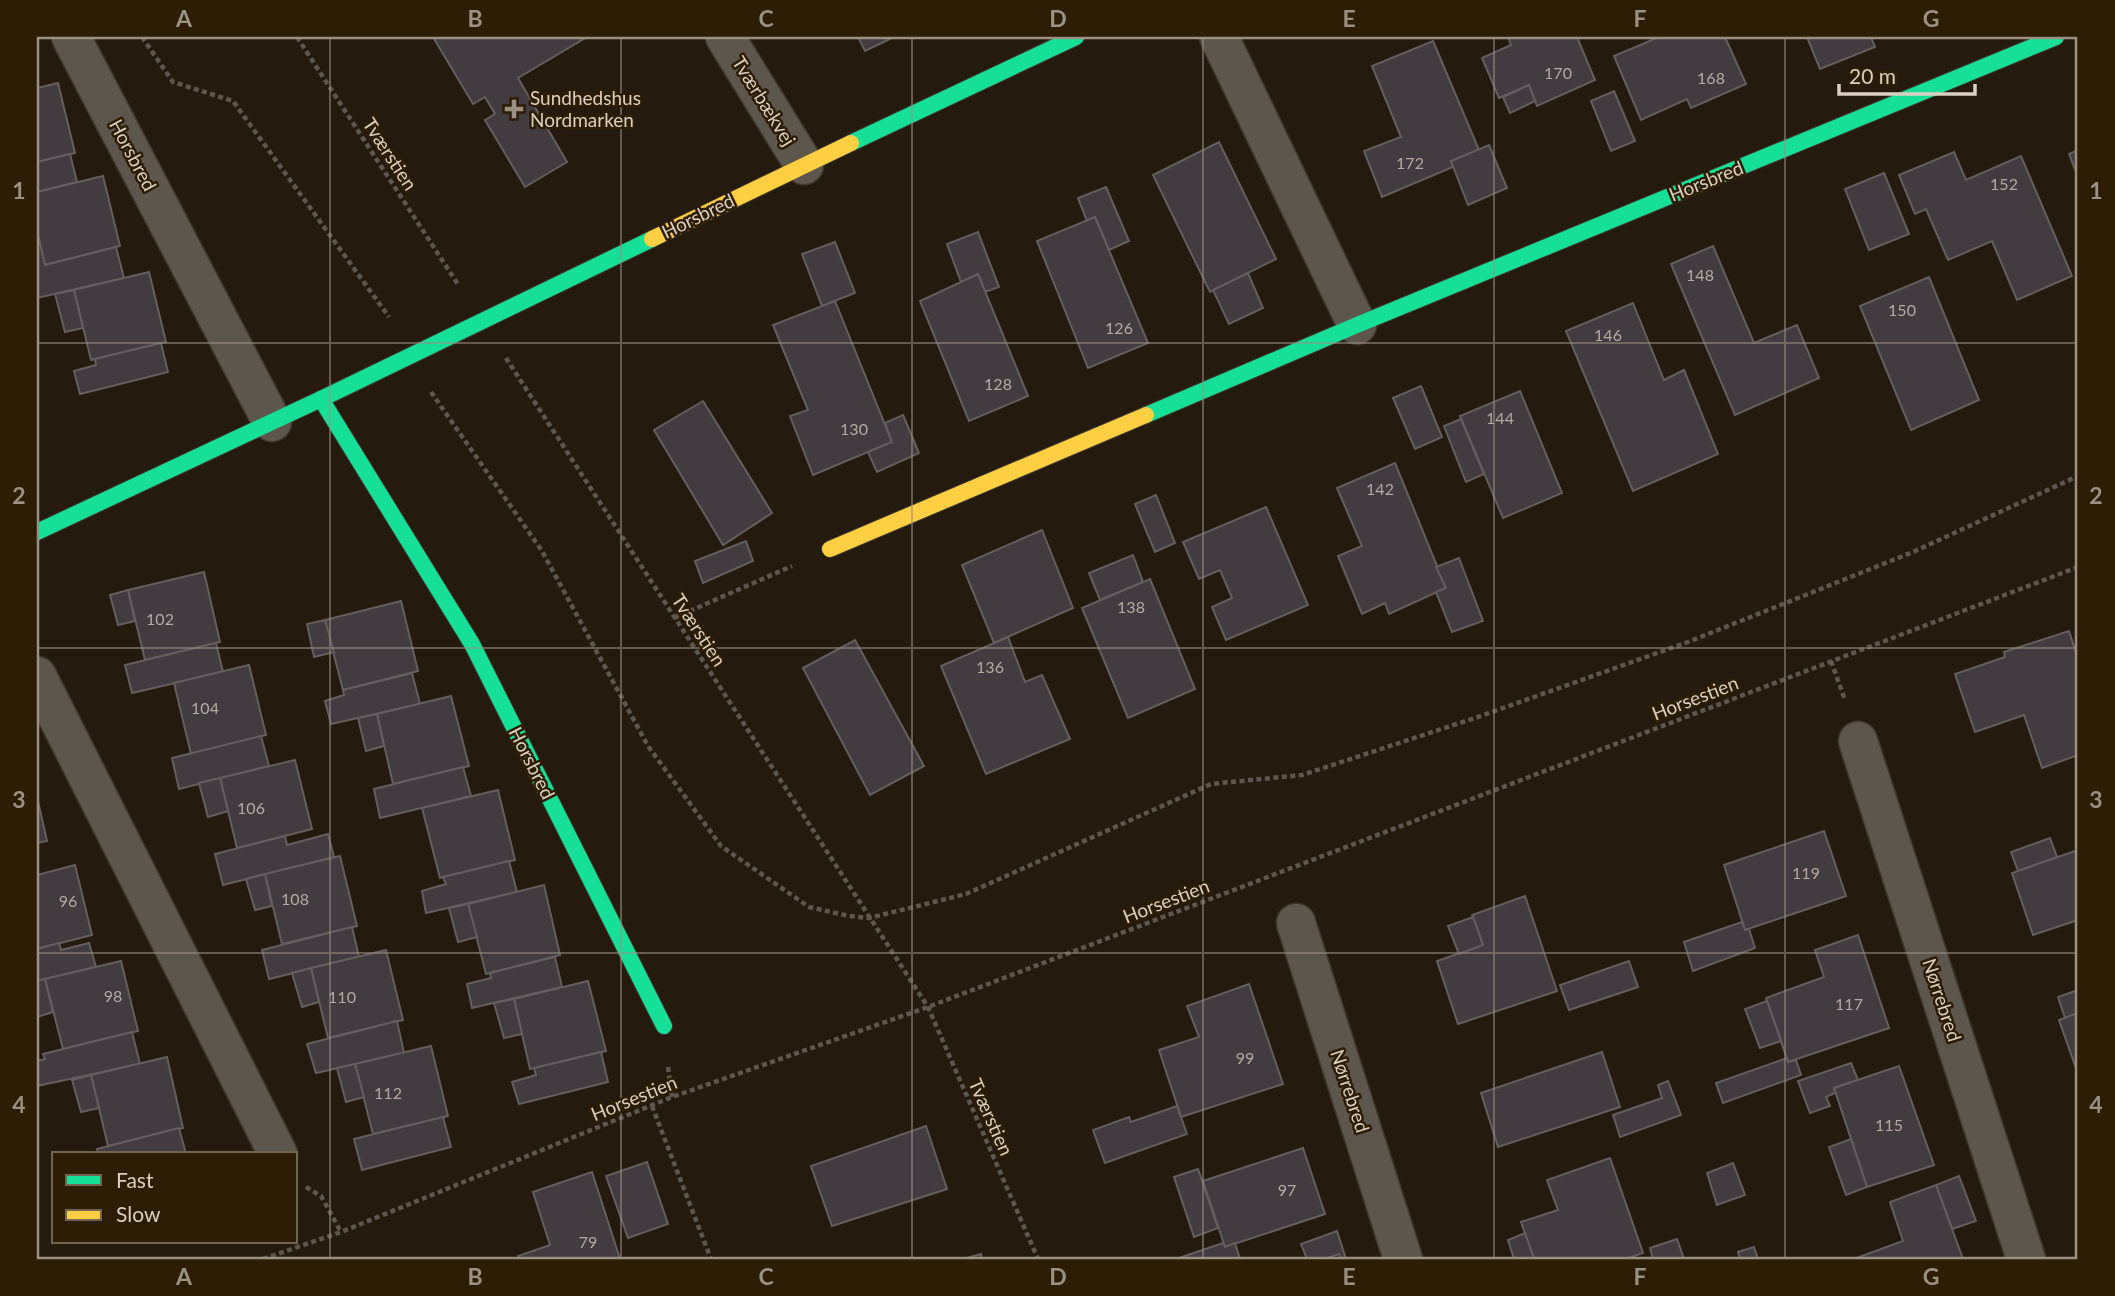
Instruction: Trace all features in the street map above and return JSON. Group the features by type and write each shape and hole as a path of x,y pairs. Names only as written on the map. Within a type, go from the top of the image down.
{"street":[{"name":"Horsbred","path":"71,37 272,422"},
{"name":"Tværbækvej","path":"725,37 804,165"},
{"name":"Horsbred","path":"37,532 1076,37"},
{"path":"1219,37 1356,325"},
{"name":"Horsbred","path":"830,549 1356,325 2056,37"},
{"name":"Horsbred","path":"321,399 472,644 664,1026"},
{"path":"37,676 277,1152"},
{"name":"Nørrebred","path":"1858,741 2026,1259"},
{"name":"Nørrebred","path":"1296,923 1403,1259"}],"path":[{"path":"142,37 173,82 233,101 385,310 436,400 542,551 648,746 721,846 809,907 869,918 966,894 1211,784 1302,775 1478,717 1688,642 1913,552 2078,476"},
{"name":"Tværstien","path":"298,37 928,1007 1038,1259"},
{"path":"674,618 830,549"},
{"name":"Horsestien","path":"262,1259 341,1232 652,1105 928,1007 2078,566"},
{"path":"652,1105 710,1259"},
{"path":"298,1183 321,1196 341,1232"}],"building":[{"name":"Sundhedshus Nordmarken","path":"433,37 587,37 518,78 567,162 525,187 485,120 495,114 485,97 473,104"},
{"path":"858,37 894,37 865,51"},
{"path":"1508,37 1577,37 1595,80 1537,106 1529,85 1499,98 1482,58 1511,45"},
{"path":"1659,37 1725,37 1746,84 1691,108 1687,99 1641,120 1614,56"},
{"path":"1807,37 1871,37 1875,47 1820,69"},
{"path":"1433,41 1479,150 1451,161 1453,167 1382,197 1364,151 1401,137 1372,66"},
{"path":"58,83 75,153 37,162 37,88"},
{"path":"1529,85 1535,101 1510,113 1503,97"},
{"path":"1614,91 1635,141 1611,151 1591,101"},
{"path":"1219,142 1276,259 1210,292 1153,175"},
{"path":"1489,145 1507,188 1468,205 1451,161"},
{"path":"2078,150 2078,177 2069,154"},
{"path":"1954,152 1966,180 2021,156 2072,276 2017,300 1992,241 1948,260 1926,209 1915,214 1899,175"},
{"path":"70,154 77,182 37,192 37,162"},
{"path":"1884,173 1909,234 1869,250 1845,189"},
{"path":"103,176 120,246 45,265 37,231 37,192"},
{"path":"1106,187 1129,241 1109,250 1095,217 1087,221 1078,198"},
{"path":"1095,217 1148,343 1088,368 1037,241"},
{"path":"37,231 45,265 116,247 124,278 37,298"},
{"path":"978,232 999,287 985,292 978,274 961,282 947,244"},
{"path":"835,242 855,293 822,306 802,254"},
{"path":"1713,246 1754,343 1797,325 1819,378 1735,415 1671,264"},
{"path":"149,272 166,342 91,360 74,290"},
{"path":"1248,273 1263,308 1229,324 1213,290"},
{"path":"978,274 1028,396 969,421 920,301"},
{"path":"1929,277 1979,400 1911,430 1860,306"},
{"path":"74,290 83,328 65,332 55,294"},
{"path":"835,301 892,442 813,475 790,416 808,410 773,325"},
{"path":"1633,303 1664,380 1684,370 1718,454 1633,491 1566,331"},
{"path":"161,343 168,372 80,394 74,371 96,365 95,359"},
{"path":"1421,386 1442,437 1415,449 1393,398"},
{"path":"1520,391 1562,493 1503,518 1460,416"},
{"path":"703,401 772,513 723,545 654,430"},
{"path":"903,415 919,453 877,472 868,452 892,442 885,423"},
{"path":"1461,419 1484,474 1466,482 1444,426"},
{"path":"1395,463 1446,588 1389,614 1385,603 1362,614 1338,556 1362,546 1337,488"},
{"path":"1156,495 1175,543 1155,552 1135,504"},
{"path":"1266,507 1308,605 1226,640 1212,607 1232,598 1220,570 1199,579 1183,542"},
{"path":"1042,530 1073,608 994,643 962,565"},
{"path":"746,541 753,561 703,583 695,561"},
{"path":"1133,555 1143,582 1100,600 1089,573"},
{"path":"1459,558 1483,621 1452,632 1436,592 1446,588 1436,567"},
{"path":"204,572 220,642 145,660 128,590"},
{"path":"1150,579 1195,689 1128,718 1082,608"},
{"path":"128,590 135,621 118,625 110,595"},
{"path":"401,601 418,671 343,690 325,620"},
{"path":"325,620 334,652 314,657 307,624"},
{"path":"2069,631 2078,659 2078,755 2042,768 2024,715 1975,732 1955,674 2005,657 2004,652"},
{"path":"1008,637 1025,682 1042,675 1070,739 986,774 941,666"},
{"path":"855,640 924,766 870,795 803,668"},
{"path":"216,643 223,672 132,693 125,665"},
{"path":"249,665 266,735 191,754 174,683"},
{"path":"412,673 420,704 331,724 325,701 344,695 343,690"},
{"path":"451,696 469,766 393,784 377,714"},
{"path":"377,714 384,746 366,751 358,718"},
{"path":"261,736 269,766 179,789 172,758"},
{"path":"295,760 312,829 237,848 220,778"},
{"path":"463,767 471,796 380,818 374,789"},
{"path":"220,778 228,811 208,817 199,783"},
{"path":"498,790 515,860 440,878 422,808"},
{"path":"37,797 47,841 37,843"},
{"path":"1824,831 1846,896 1745,930 1724,865"},
{"path":"328,834 334,857 223,885 215,854 285,836 287,845"},
{"path":"2050,838 2057,857 2018,871 2011,852"},
{"path":"2078,850 2078,920 2033,935 2012,873"},
{"path":"340,856 357,926 282,944 265,874"},
{"path":"509,861 517,892 426,913 422,891 446,884 443,877"},
{"path":"75,865 92,935 37,949 37,875"},
{"path":"265,874 272,906 255,910 246,879"},
{"path":"544,885 560,955 486,974 468,904"},
{"path":"1525,896 1557,991 1458,1024 1437,961 1483,945 1472,915"},
{"path":"468,904 477,937 458,942 449,908"},
{"path":"1473,917 1483,945 1459,954 1448,926"},
{"path":"1742,922 1745,930 1749,929 1755,948 1693,971 1684,942"},
{"path":"352,927 359,957 269,979 262,950"},
{"path":"1858,935 1889,1028 1788,1062 1766,998 1824,977 1815,950"},
{"path":"59,943 61,950 89,943 96,967 37,981 37,949"},
{"path":"386,950 403,1020 328,1038 311,968"},
{"path":"555,957 562,987 472,1008 467,984 491,978 490,973"},
{"path":"121,961 138,1031 63,1049 45,979"},
{"path":"1629,961 1638,987 1569,1010 1560,985"},
{"path":"311,968 319,1002 302,1007 292,973"},
{"path":"45,979 53,1012 37,1017 37,981"},
{"path":"588,981 606,1051 530,1069 514,999"},
{"path":"1249,984 1283,1084 1181,1117 1159,1050 1199,1037 1187,1006"},
{"path":"2078,990 2078,1013 2065,1018 2058,997"},
{"path":"514,999 522,1034 504,1038 494,1003"},
{"path":"1767,1001 1781,1041 1760,1048 1745,1009"},
{"path":"2078,1013 2078,1074 2059,1020"},
{"path":"397,1021 404,1053 316,1073 307,1044"},
{"path":"132,1032 140,1064 37,1086 37,1061 45,1059 43,1054"},
{"path":"431,1046 448,1116 373,1134 355,1064"},
{"path":"601,1052 608,1082 519,1104 512,1082 536,1075 534,1068"},
{"path":"1602,1052 1620,1107 1498,1147 1481,1093"},
{"path":"167,1057 183,1128 108,1146 91,1075"},
{"path":"1787,1058 1788,1062 1796,1060 1801,1075 1723,1103 1716,1083"},
{"path":"1851,1063 1858,1080 1834,1088 1835,1093 1826,1097 1830,1106 1810,1113 1798,1081"},
{"path":"355,1064 364,1097 346,1102 337,1068"},
{"path":"1899,1066 1934,1165 1867,1187 1834,1088"},
{"path":"91,1075 99,1108 81,1112 72,1080"},
{"path":"1668,1081 1681,1115 1620,1137 1613,1115 1662,1098 1658,1085"},
{"path":"1177,1106 1187,1134 1105,1163 1093,1130 1129,1117 1131,1122"},
{"path":"443,1117 451,1147 362,1170 354,1139"},
{"path":"926,1126 947,1189 832,1226 811,1166"},
{"path":"179,1128 185,1152 98,1152 97,1149"},
{"path":"1851,1139 1867,1187 1846,1195 1829,1147"},
{"path":"1303,1148 1325,1214 1225,1247 1203,1181"},
{"path":"1610,1158 1643,1253 1626,1259 1534,1259 1521,1222 1558,1210 1547,1180"},
{"path":"647,1162 668,1224 628,1238 606,1176"},
{"path":"1733,1163 1745,1195 1717,1205 1707,1173"},
{"path":"1198,1169 1218,1228 1194,1237 1174,1177"},
{"path":"592,1172 620,1259 519,1259 518,1256 550,1245 533,1192"},
{"path":"1959,1176 1976,1221 1952,1229 1936,1185"},
{"path":"1936,1185 1963,1259 1854,1259 1903,1241 1890,1202"},
{"path":"1337,1231 1346,1259 1340,1259 1339,1254 1324,1259 1307,1259 1301,1244"},
{"path":"1525,1233 1534,1259 1514,1259 1508,1240"},
{"path":"1677,1239 1684,1259 1653,1259 1650,1248"},
{"path":"1223,1243 1225,1247 1235,1243 1240,1259 1176,1259"},
{"path":"1754,1247 1758,1259 1740,1259 1738,1252"},
{"path":"981,1254 982,1259 963,1259"}],"traffic: fast":[{"path":"851,143 1076,37"},
{"path":"1146,415 1357,325 2056,37"},
{"path":"37,532 652,239"},
{"path":"321,399 472,644 664,1026"}],"traffic: slow":[{"path":"652,239 851,143"},
{"path":"830,549 1146,415"}],"place":[{"name":"Sundhedshus Nordmarken","path":"514,109"}]}
